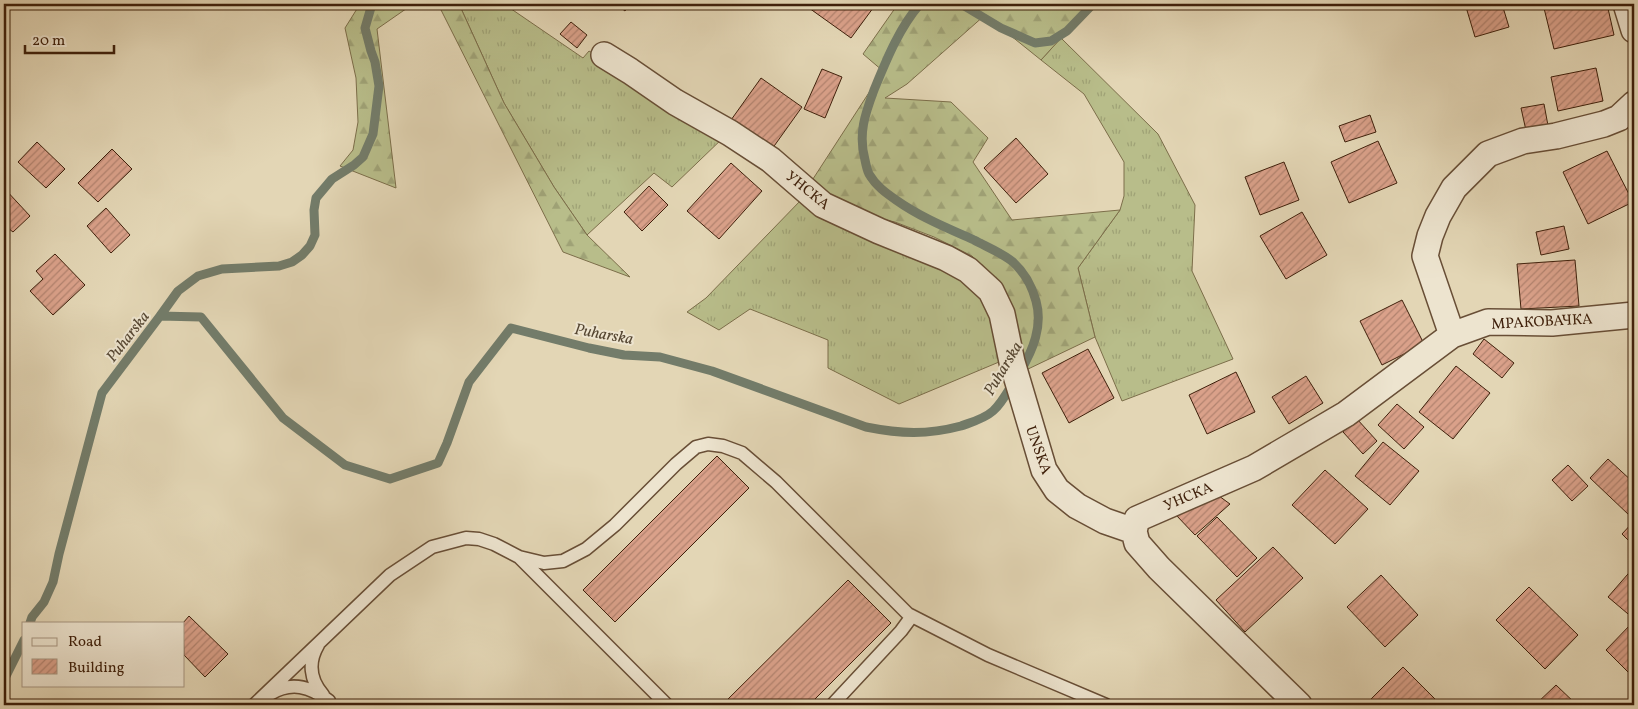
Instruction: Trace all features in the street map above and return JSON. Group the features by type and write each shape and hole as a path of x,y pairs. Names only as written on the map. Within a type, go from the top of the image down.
{"street":[{"path":"1626,4 1634,30"},
{"name":"УНСКА","path":"604,55 675,102 730,133 771,160 823,205 879,231 946,258 968,270 991,291 1002,314 1010,352"},
{"path":"1452,335 1425,256 1438,216 1454,188 1488,154 1524,141 1570,133 1604,124 1619,118 1634,104"},
{"name":"МРАКОВАЧКА","path":"1452,335 1488,322 1552,323 1634,315"},
{"name":"УНСКА","path":"1134,531 1137,520 1147,514 1254,468 1346,414 1452,335"},
{"name":"UNSKA","path":"1010,352 1028,420 1044,470 1057,490 1076,506 1106,521 1134,531"},
{"path":"1134,531 1136,544 1299,705"}],"lane":[{"path":"256,703 390,575 432,547 466,538 479,539 494,544 518,557 544,563 563,561 586,549 615,525 676,464 696,447 708,444 723,446 742,453 776,482 912,616 988,655 1106,705"},
{"path":"518,557 668,705"},
{"path":"832,705 901,631 912,616"},
{"path":"324,637 314,652 312,674 314,683 331,703"},
{"path":"256,703 279,688 289,687 310,689 331,703"}],"green space":[{"path":"360,4 413,4 377,29 396,188 340,166 353,150 358,122 356,78 345,28"},
{"path":"438,4 459,4 504,103 554,187 587,235 630,277 563,252"},
{"path":"459,4 504,4 583,58 589,51 725,136 672,187 654,173 587,235 554,187 504,103"},
{"path":"898,4 1099,4 1061,38 1041,60 985,15 907,84 885,98 951,102 988,138 973,162 1012,220 1120,210 1078,268 1095,337 1026,370 995,280 972,256 934,237 895,222 863,215 841,205 811,182 883,71 863,54"},
{"path":"1061,38 1158,134 1195,205 1192,271 1233,359 1122,401 1095,337 1078,268 1120,210 1124,196 1124,162 1084,94 1041,60"},
{"path":"802,199 911,251 973,287 990,308 998,329 999,362 899,404 828,368 828,340 750,309 719,330 687,312 706,298"}],"building":[{"path":"616,4 630,4 625,11"},
{"path":"649,4 660,4 657,9"},
{"path":"812,4 876,4 851,38 809,8"},
{"path":"1477,4 1502,4 1509,27 1475,37 1466,7"},
{"path":"1543,4 1607,4 1614,35 1554,49"},
{"path":"571,22 587,35 577,48 560,34"},
{"path":"1596,68 1603,101 1558,111 1551,77"},
{"path":"822,69 842,77 825,118 804,109"},
{"path":"761,78 802,107 772,149 731,120"},
{"path":"1544,104 1549,131 1527,135 1521,108"},
{"path":"1370,115 1376,132 1345,142 1339,126"},
{"path":"1016,138 1048,174 1016,203 984,168"},
{"path":"1378,141 1397,183 1349,203 1331,162"},
{"path":"37,142 65,169 46,188 18,162"},
{"path":"112,149 132,169 98,202 78,183"},
{"path":"1607,151 1633,202 1588,224 1563,172"},
{"path":"1284,162 1299,200 1260,215 1245,177"},
{"path":"731,163 762,191 719,239 687,211"},
{"path":"649,186 668,205 642,231 624,212"},
{"path":"4,188 30,216 13,232 4,225"},
{"path":"106,208 130,235 111,253 87,226"},
{"path":"1302,212 1327,255 1286,279 1260,236"},
{"path":"1564,226 1569,249 1541,255 1536,232"},
{"path":"1634,250 1634,287 1633,287"},
{"path":"55,254 85,285 53,315 30,291 43,279 36,271"},
{"path":"1575,260 1579,306 1521,309 1517,264"},
{"path":"1402,300 1424,344 1382,365 1360,321"},
{"path":"1484,339 1514,363 1502,378 1473,354"},
{"path":"1088,349 1114,398 1069,423 1042,373"},
{"path":"1456,366 1490,393 1453,439 1419,412"},
{"path":"1236,372 1255,412 1207,434 1189,395"},
{"path":"1306,376 1323,403 1289,424 1272,397"},
{"path":"1397,404 1424,427 1404,449 1378,425"},
{"path":"1357,419 1377,441 1363,454 1343,432"},
{"path":"1383,442 1419,471 1390,505 1355,476"},
{"path":"717,456 749,488 615,622 583,590"},
{"path":"1608,459 1634,483 1634,509 1629,515 1590,478"},
{"path":"1568,465 1588,486 1572,501 1552,480"},
{"path":"1325,470 1368,509 1335,544 1292,505"},
{"path":"1219,496 1230,504 1195,535 1176,515"},
{"path":"1217,517 1257,558 1237,577 1197,536"},
{"path":"1634,521 1634,546 1622,534"},
{"path":"1273,547 1303,578 1245,632 1216,600"},
{"path":"1634,567 1634,619 1608,597"},
{"path":"1381,575 1418,615 1385,647 1347,607"},
{"path":"848,580 891,623 809,705 722,705"},
{"path":"1529,587 1578,635 1545,669 1496,620"},
{"path":"189,616 228,654 205,677 185,656 184,622"},
{"path":"1632,623 1634,625 1634,678 1606,650"},
{"path":"1403,667 1441,705 1365,705"},
{"path":"1556,685 1577,705 1535,705"}],"waterway":[{"path":"160,316 178,291 198,276 222,269 279,266 292,262 310,246 315,235 314,210 316,198 332,179 363,157 373,134 379,86 375,62 365,28 372,4"},
{"name":"Puharska","path":"920,4 912,13 894,45 868,107 862,133 863,151 867,167 869,174 878,186 889,195 915,212 999,253 1013,262 1028,280 1038,310 1038,320 1036,338 1020,372"},
{"name":"Puharska","path":"961,4 1001,28 1035,43 1051,41 1067,31 1093,4"},
{"name":"Puharska","path":"30,622 44,602 53,582 102,393 160,316 201,317 283,418 345,465 390,479 438,463 469,382 511,328 589,348 624,355 660,357 712,371 866,427 891,431 937,431 978,420 996,408 1013,383"},
{"name":"Puharska","path":"4,680 22,644"}]}
